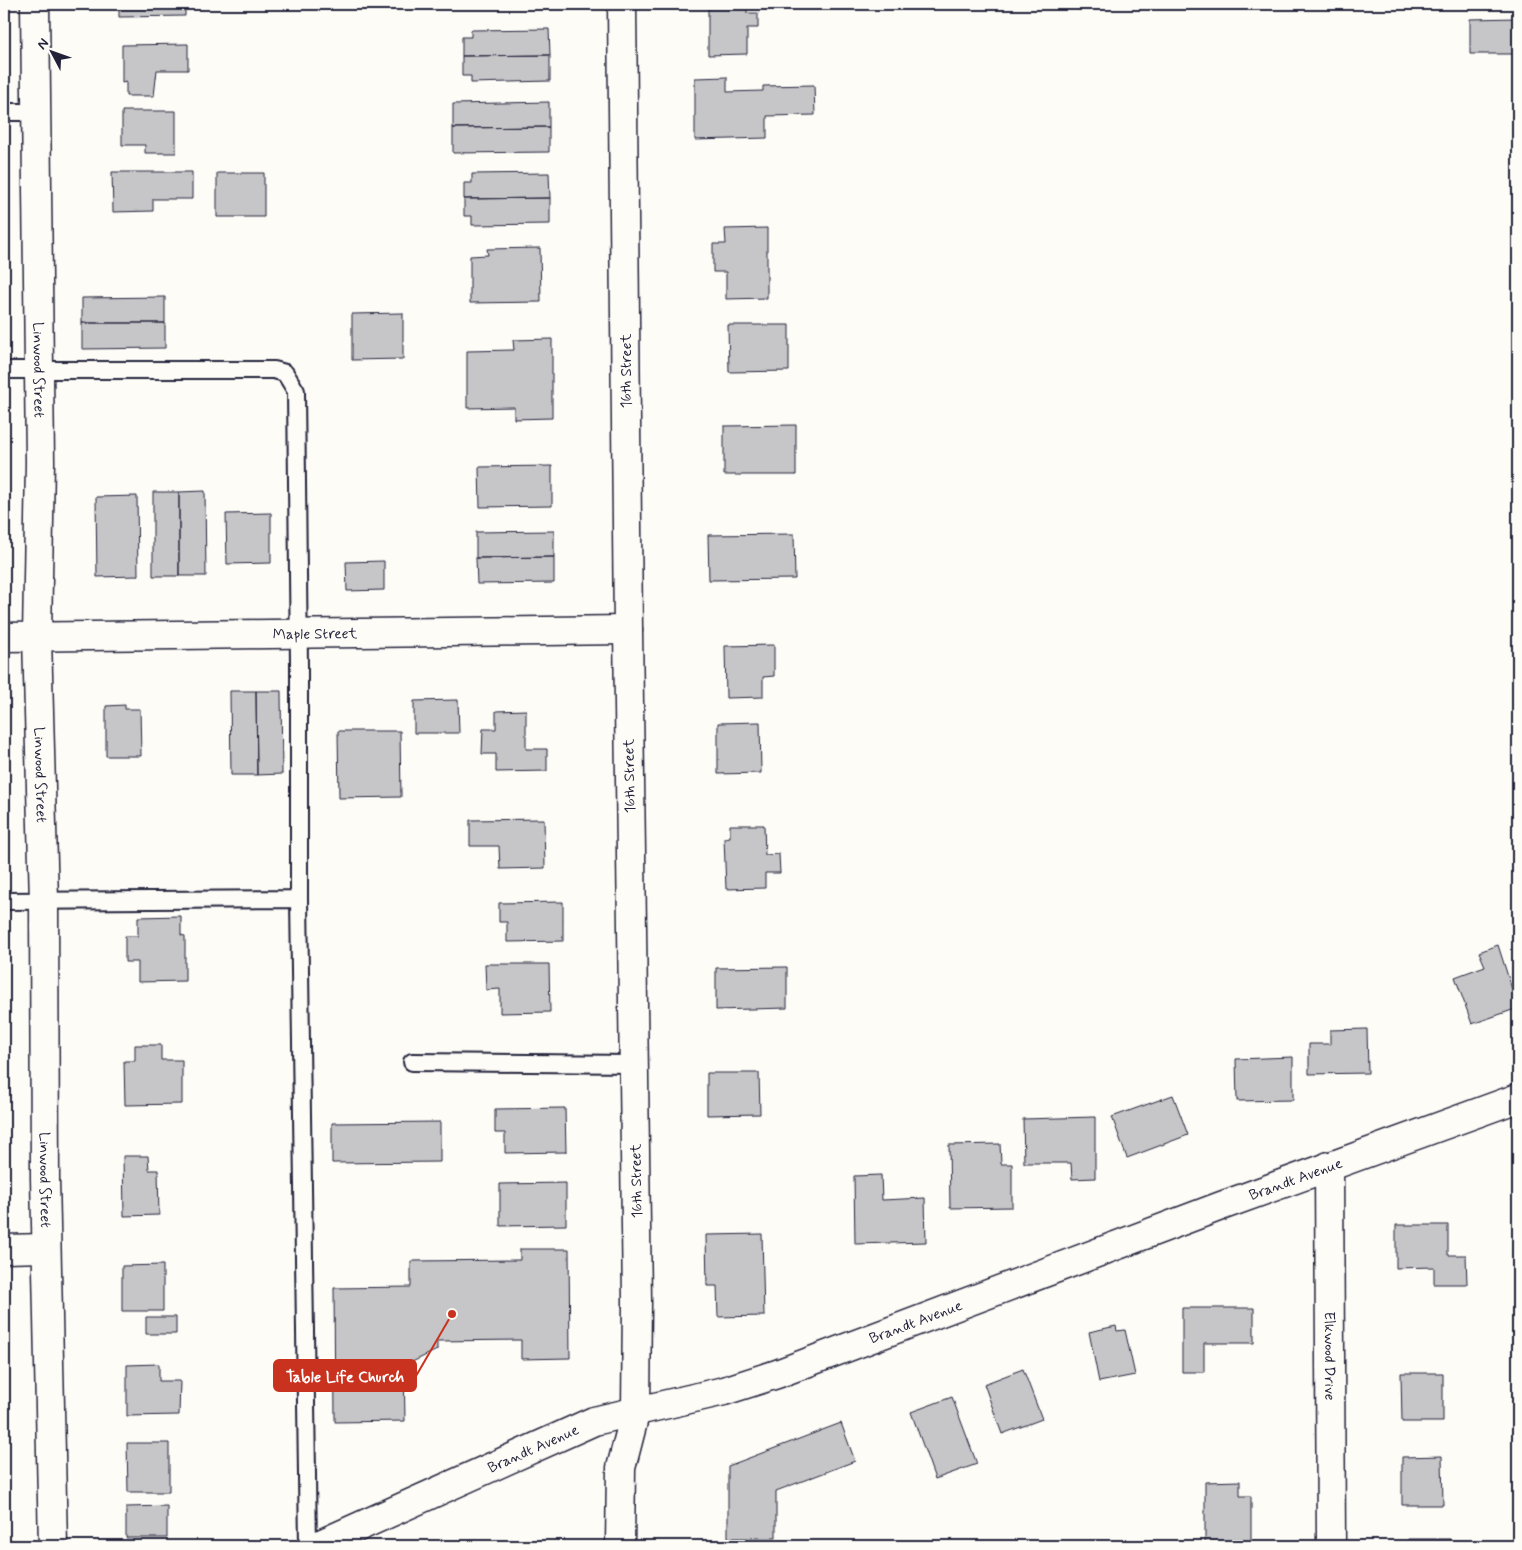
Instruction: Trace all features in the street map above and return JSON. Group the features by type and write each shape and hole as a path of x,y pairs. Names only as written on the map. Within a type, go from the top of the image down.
{"street":[{"name":"Linwood Street","path":"35,4 34,112 40,462 37,637 44,901 46,1248 53,1546"},
{"name":"16th Street","path":"620,1546 621,1468 636,1410 638,1301 628,630 622,4"},
{"name":"Maple Street","path":"4,638 628,630"},
{"name":"Brandt Avenue","path":"316,1546 587,1424 636,1410 724,1390 778,1374 1330,1166 1518,1098"},
{"name":"Elkwood Drive","path":"1330,1166 1331,1546"},
{"path":"4,1249 46,1248"}],"lane":[{"path":"4,112 34,112"},
{"path":"4,370 247,369 285,373 296,391 299,634 299,899 308,1546"},
{"path":"4,902 299,899"},
{"path":"412,1062 634,1064"}],"building":[{"path":"119,4 185,4 185,16 119,17"},
{"path":"747,5 747,13 758,13 758,28 747,28 747,54 708,55 708,6"},
{"path":"1518,18 1518,54 1470,54 1470,19"},
{"path":"549,29 550,55 462,56 462,37 471,37 471,30"},
{"path":"188,44 188,70 157,70 154,96 126,96 126,82 122,83 122,45"},
{"path":"550,55 550,81 471,83 471,76 462,76 462,56"},
{"path":"727,77 727,92 763,91 763,86 814,85 815,115 767,116 767,138 695,140 695,78"},
{"path":"549,102 549,127 453,128 453,104"},
{"path":"122,111 176,111 176,153 145,153 145,145 122,145"},
{"path":"549,127 549,152 453,153 453,128"},
{"path":"112,172 192,172 192,199 153,199 153,211 113,212"},
{"path":"217,173 264,173 264,217 217,217"},
{"path":"549,173 550,198 464,199 464,183 472,183 472,174"},
{"path":"550,198 550,224 472,225 472,216 464,216 464,199"},
{"path":"767,228 767,298 726,299 726,272 713,272 713,244 726,244 725,229"},
{"path":"540,248 541,302 470,303 470,256 488,255 487,249"},
{"path":"165,297 165,323 82,323 82,298"},
{"path":"403,313 403,359 352,360 352,314"},
{"path":"82,323 165,323 165,348 82,349"},
{"path":"728,325 789,325 789,371 729,372"},
{"path":"552,339 552,418 514,419 514,407 467,408 467,351 514,350 513,340"},
{"path":"796,425 796,475 724,475 724,426"},
{"path":"552,466 552,506 480,507 479,467"},
{"path":"205,491 206,576 179,576 179,492"},
{"path":"153,492 179,492 179,576 153,576"},
{"path":"137,496 138,576 97,577 96,497"},
{"path":"271,513 271,563 227,564 226,514"},
{"path":"554,531 554,557 476,558 476,532"},
{"path":"794,534 795,579 709,580 708,535"},
{"path":"554,557 554,583 477,584 476,558"},
{"path":"384,561 384,590 347,591 346,562"},
{"path":"774,645 774,676 763,677 763,697 726,698 725,646"},
{"path":"230,691 256,691 257,775 231,775"},
{"path":"256,691 281,691 282,774 257,775"},
{"path":"458,700 459,733 414,733 414,701"},
{"path":"125,705 125,709 140,709 141,756 106,756 106,706"},
{"path":"526,710 526,749 547,749 547,771 496,772 496,754 482,754 483,729 496,729 496,711"},
{"path":"760,722 761,773 718,774 718,723"},
{"path":"338,731 400,731 401,797 339,798"},
{"path":"544,819 545,868 500,869 499,846 470,846 470,820"},
{"path":"730,825 764,825 765,855 779,854 780,873 765,873 765,888 726,889 724,838 730,837"},
{"path":"563,902 563,941 507,942 507,922 499,922 499,903"},
{"path":"181,916 181,935 185,936 185,981 138,982 138,962 125,962 125,936 138,936 138,917"},
{"path":"1498,945 1518,1008 1472,1024 1455,977 1485,966 1479,952"},
{"path":"485,964 549,964 550,1012 500,1013 500,989 486,990"},
{"path":"787,967 787,1008 716,1010 716,968"},
{"path":"1367,1029 1368,1073 1309,1074 1309,1044 1330,1044 1330,1030"},
{"path":"135,1045 161,1045 161,1060 182,1060 182,1104 125,1105 124,1061 135,1061"},
{"path":"1293,1057 1293,1100 1237,1101 1236,1059"},
{"path":"707,1073 759,1073 760,1114 707,1115"},
{"path":"1173,1095 1188,1135 1127,1158 1112,1117"},
{"path":"565,1108 566,1152 505,1153 505,1133 495,1133 495,1109"},
{"path":"1095,1117 1095,1178 1072,1179 1071,1163 1024,1163 1023,1119"},
{"path":"440,1122 440,1162 332,1163 332,1123"},
{"path":"1000,1144 1001,1164 1012,1164 1012,1207 950,1208 949,1145"},
{"path":"123,1156 148,1156 149,1170 158,1170 159,1215 124,1216"},
{"path":"881,1175 882,1200 925,1198 926,1242 855,1244 854,1176"},
{"path":"566,1183 566,1225 500,1226 500,1184"},
{"path":"1396,1225 1448,1225 1448,1255 1466,1255 1467,1284 1434,1284 1434,1267 1396,1268"},
{"path":"762,1234 764,1316 718,1317 717,1286 707,1286 706,1235"},
{"path":"520,1249 569,1249 570,1358 521,1359 521,1340 437,1341 437,1350 412,1362 404,1362 405,1421 335,1422 334,1288 411,1287 411,1261 520,1260"},
{"path":"163,1265 163,1311 122,1311 122,1266"},
{"path":"1182,1308 1254,1308 1254,1343 1204,1343 1204,1372 1182,1372"},
{"path":"146,1317 176,1317 176,1334 146,1334"},
{"path":"1116,1326 1117,1331 1125,1330 1135,1375 1099,1382 1089,1332"},
{"path":"159,1364 159,1381 180,1381 179,1415 127,1416 127,1365"},
{"path":"1023,1369 1042,1419 1002,1434 984,1384"},
{"path":"1401,1373 1443,1373 1443,1422 1402,1422"},
{"path":"952,1397 977,1464 935,1479 911,1412"},
{"path":"841,1423 855,1461 776,1491 776,1538 728,1538 728,1466"},
{"path":"127,1443 169,1443 169,1492 128,1492"},
{"path":"1442,1456 1443,1505 1402,1505 1402,1457"},
{"path":"1240,1481 1240,1496 1251,1496 1251,1546 1205,1546 1205,1482"},
{"path":"167,1506 167,1538 126,1538 126,1507"},
{"path":"1408,1539 1450,1539 1450,1546 1408,1546"}],"place":[{"name":"Table Life Church","path":"452,1314"}]}
